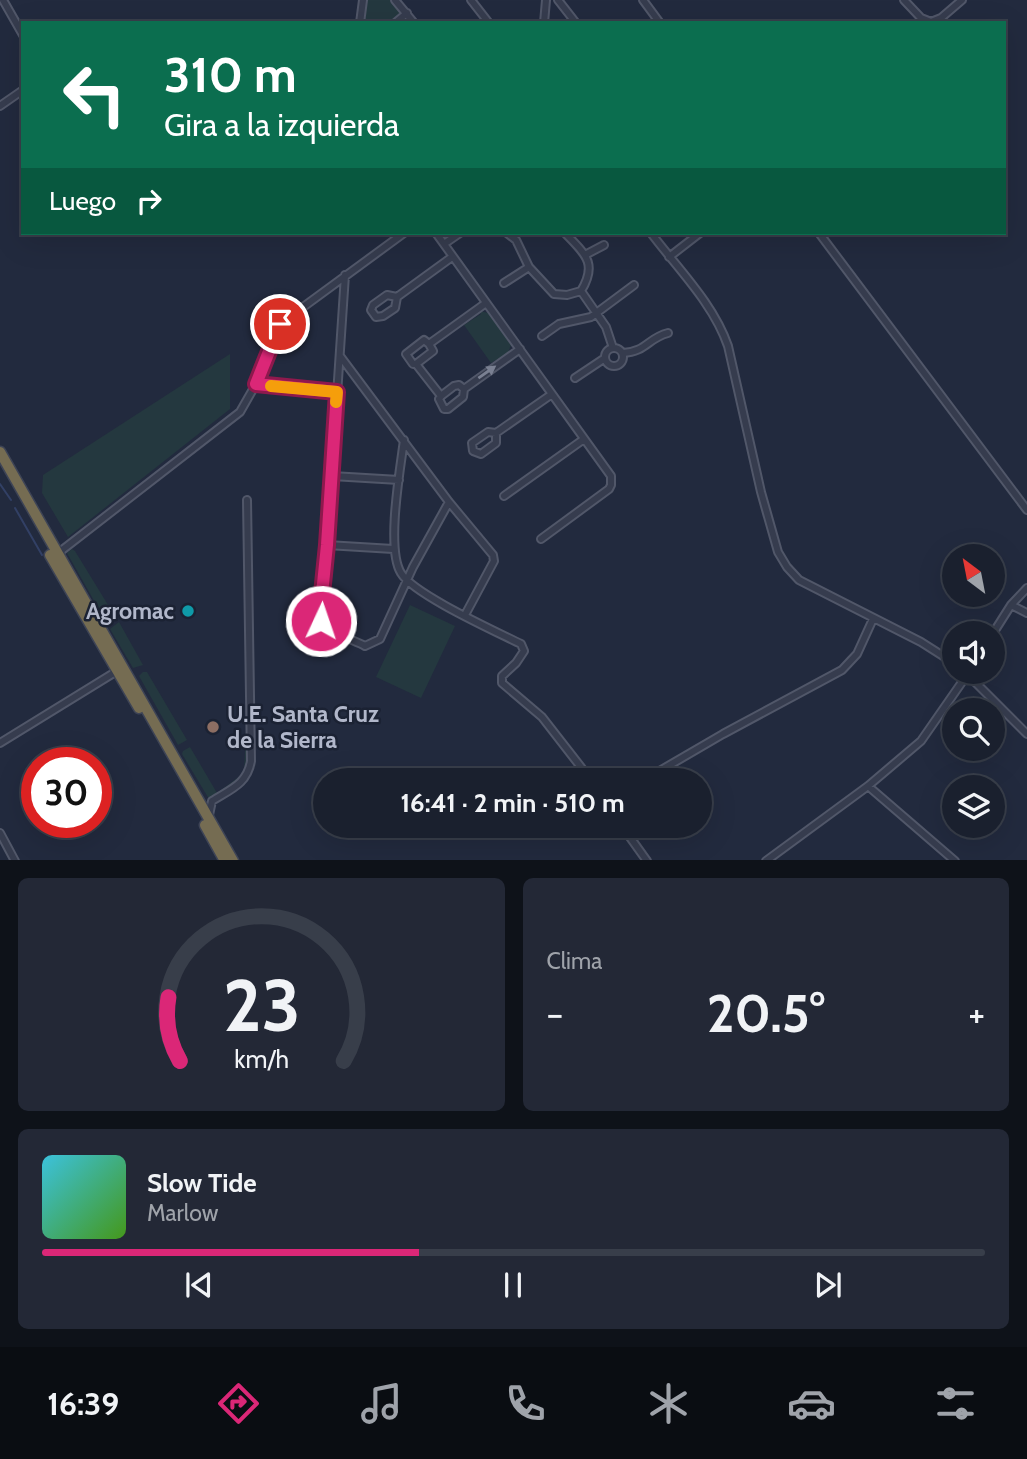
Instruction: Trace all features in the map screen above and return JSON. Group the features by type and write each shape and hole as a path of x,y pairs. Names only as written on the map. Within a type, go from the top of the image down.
{"highway":[{"path":"0,452 233,860"},
{"path":"0,466 225,860"}],"street":[{"path":"3,0 21,32"},
{"path":"360,21 363,0"},
{"path":"395,0 413,21"},
{"path":"471,0 487,21"},
{"path":"544,21 546,0"},
{"path":"558,0 574,21"},
{"path":"643,0 659,21"},
{"path":"904,0 921,18 928,21"},
{"path":"934,21 962,0"},
{"path":"397,21 407,13"},
{"path":"0,106 21,91"},
{"path":"57,554 240,412 247,404 280,324 401,235"},
{"path":"510,235 516,240 529,267 554,294 567,295 581,291 589,279 590,270 586,255 567,235"},
{"path":"652,235 711,310 721,327 728,346 761,492 778,552 787,567 799,580 942,655"},
{"path":"669,257 697,235"},
{"path":"821,235 1027,510"},
{"path":"440,238 611,476 611,485 541,539"},
{"path":"586,255 604,245"},
{"path":"397,297 452,257"},
{"path":"504,283 529,267"},
{"path":"345,275 320,613 321,621 326,627 365,646 380,639 449,502"},
{"path":"542,336 559,324 582,321 634,285"},
{"path":"581,291 606,327 613,348"},
{"path":"429,344 486,303"},
{"path":"623,353 637,352 660,335 668,333"},
{"path":"416,363 433,351 424,340 406,354 441,396"},
{"path":"575,378 605,358 608,350 613,348 619,348 624,359 617,366 608,364 605,358"},
{"path":"464,388 454,386 441,396 439,399 444,409 448,409 463,397 464,388 520,349"},
{"path":"340,356 449,502 490,551 494,561 465,615"},
{"path":"256,384 337,392"},
{"path":"496,433 552,394"},
{"path":"504,496 584,439"},
{"path":"404,440 393,549 399,571 407,581 436,600 523,647 524,651 516,663 502,676 502,683 542,717 582,768"},
{"path":"332,476 400,480"},
{"path":"193,791 208,802 212,801 244,780 251,761 247,500"},
{"path":"327,545 393,549"},
{"path":"1001,621 1027,588"},
{"path":"1011,605 1027,613"},
{"path":"665,768 842,670 857,654 873,619"},
{"path":"0,743 117,671"},
{"path":"766,860 868,786 922,741 960,684"},
{"path":"978,684 1027,734"},
{"path":"868,786 955,860"},
{"path":"210,820 212,801"},
{"path":"1,837 15,860"},
{"path":"631,838 648,860"}],"shaded area":[{"path":"365,0 392,0 400,10 391,21 363,21"},
{"path":"479,311 489,313 511,345 508,353 491,363 464,325 481,314"},
{"path":"230,354 230,409 68,537 42,493 43,475"},
{"path":"72,549 116,618 109,622 106,622 67,553"},
{"path":"410,605 455,626 421,698 376,677"},
{"path":"119,622 143,665 133,668 110,629"},
{"path":"147,672 187,740 178,745 139,676"},
{"path":"248,730 248,756 244,771 246,731"},
{"path":"190,747 217,793 242,775 224,791 209,799 182,754 183,751"}],"waterway":[{"path":"0,484 11,500"},
{"path":"15,508 42,555"}],"slow traffic":[{"path":"271,386 337,392 336,402"}],"place":[{"name":"Agromac","path":"188,611"},
{"name":"U.E. Santa Cruz de la Sierra","path":"213,727"}],"route":[{"path":"280,324 256,384 337,392 321,621"}]}
